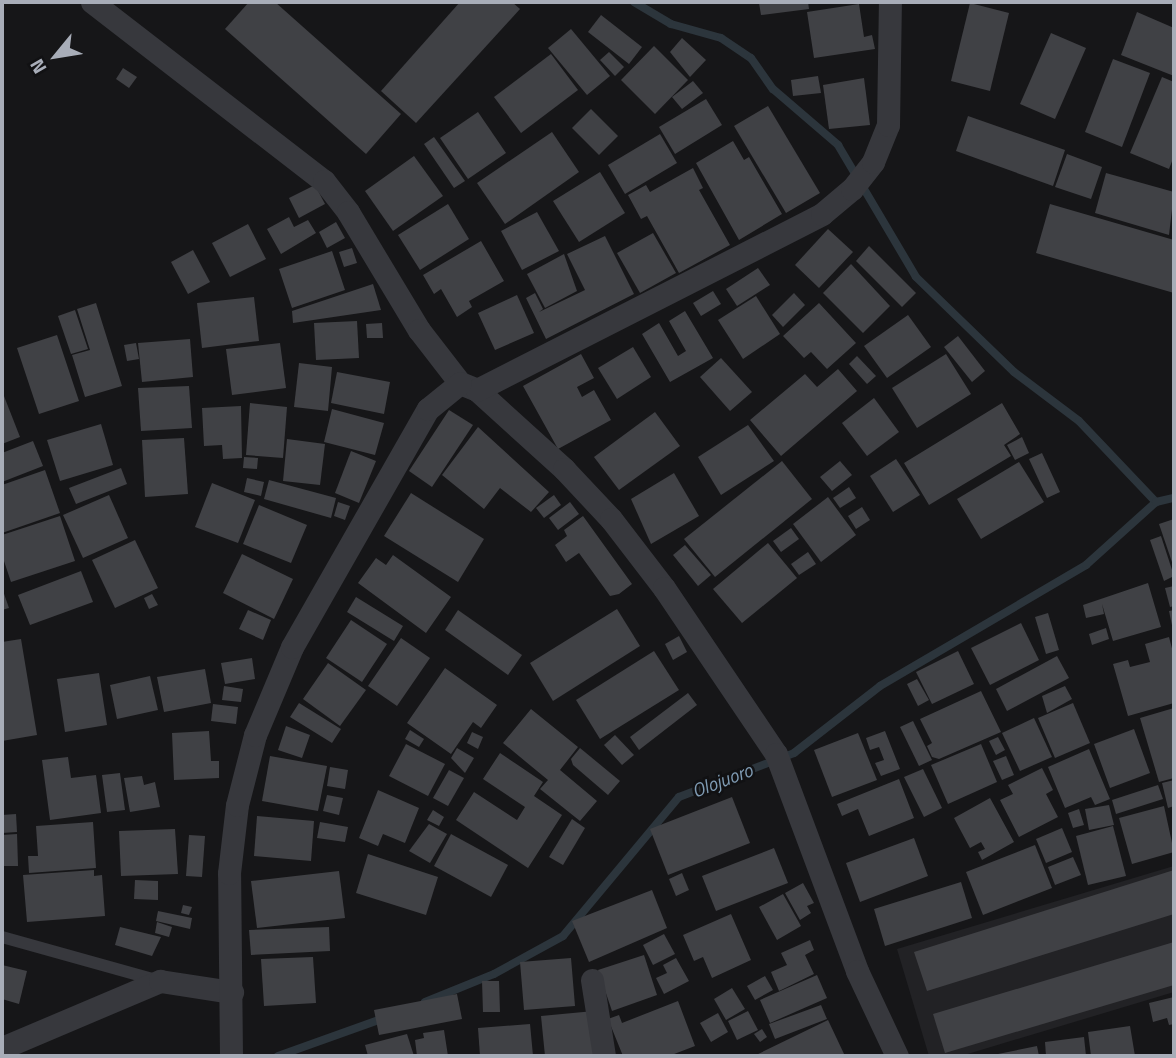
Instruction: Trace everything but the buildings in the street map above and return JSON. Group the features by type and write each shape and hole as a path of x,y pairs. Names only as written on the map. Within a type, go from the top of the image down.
{"street":[{"path":"92,2 324,181 348,212 419,330 468,387 611,519 753,716 776,754 857,971 897,1056"},
{"path":"231,1056 229,873 237,805 255,735 292,647 428,410 468,387 822,214 852,189 873,162 888,125 890,2"},
{"path":"2,1048 160,981 232,992"},
{"path":"592,981 604,1056"}],"lane":[{"path":"2,937 160,981"}],"shaded area":[{"path":"1174,866 1174,992 961,1056 929,1056 897,949"}],"waterway":[{"path":"634,2 671,24 721,38 751,58 773,89 838,145 916,277 1014,372 1079,421 1156,502"},
{"name":"Olojuoro","path":"425,1002 494,974 563,936 679,797 794,753 880,686 1086,565 1156,502 1174,498"},
{"name":"Olojuoro","path":"278,1056 384,1018"}]}
